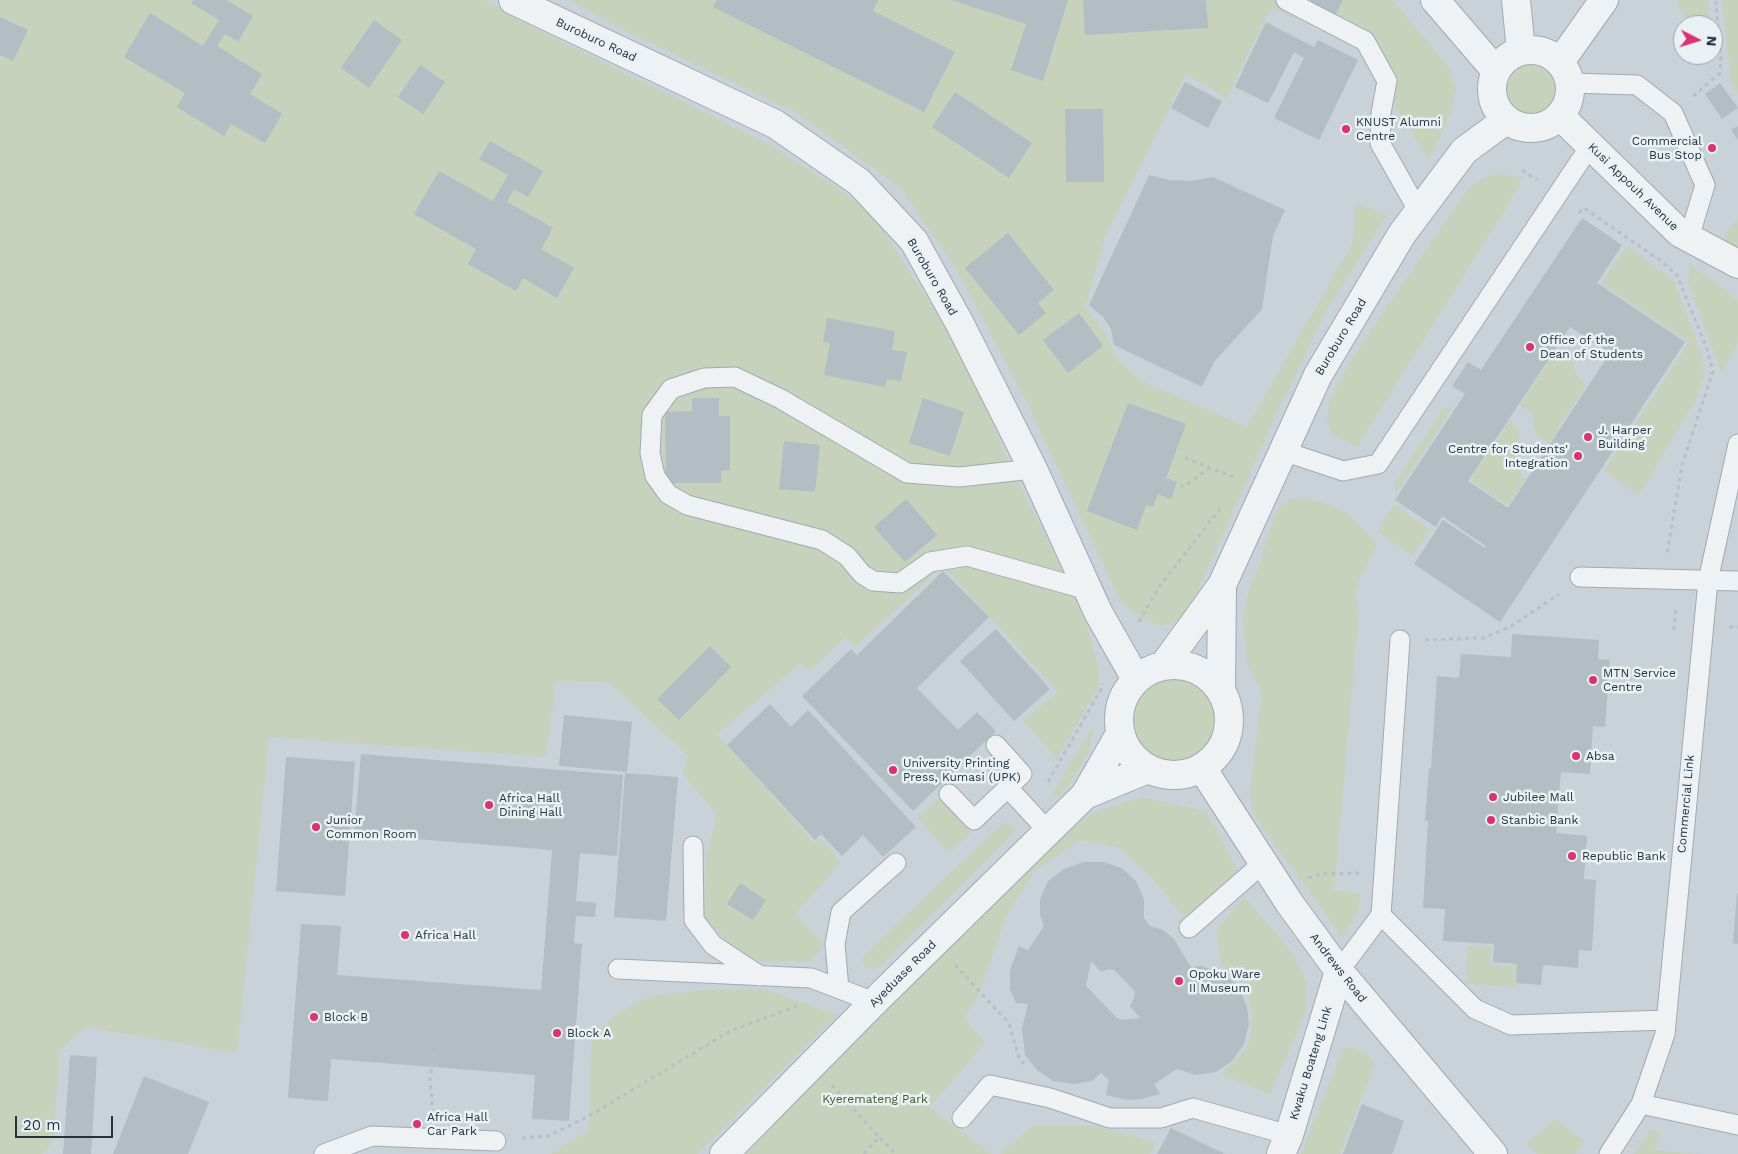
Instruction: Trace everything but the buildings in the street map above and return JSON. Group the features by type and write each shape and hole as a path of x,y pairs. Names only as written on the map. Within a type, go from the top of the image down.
{"street":[{"name":"Buroburo Road","path":"513,0 775,124 859,182 914,241 960,324 1033,469 1098,612 1136,679"},
{"path":"1434,0 1496,71"},
{"path":"1516,0 1521,51"},
{"path":"1565,72 1604,0"},
{"path":"1531,49 1551,55 1565,72 1570,94 1567,106 1560,116 1548,125 1534,129 1519,128 1506,120 1497,110 1492,98 1491,84 1496,71 1510,55 1521,51 1531,49"},
{"name":"Kusi Appouh Avenue","path":"1560,116 1680,233 1738,264"},
{"name":"Buroburo Road","path":"1164,665 1222,585 1318,375 1402,234 1464,151 1506,120"},
{"name":"Buroburo Road","path":"1221,692 1222,585"},
{"path":"1164,665 1181,665 1197,669 1211,679 1221,692 1228,708 1229,725 1224,742 1215,756 1202,768 1189,773 1161,774 1148,769 1131,754 1120,734 1119,714 1124,695 1136,679 1149,670 1164,665"},
{"name":"Ayeduase Road","path":"1085,795 1120,734"},
{"name":"Andrews Road","path":"1202,768 1281,889 1339,971 1493,1154"},
{"name":"Ayeduase Road","path":"724,1154 935,943 1039,822 1085,795 1148,769"},
{"name":"Kwaku Boateng Link","path":"1285,1144 1339,971"}],"lane":[{"path":"1286,0 1365,41 1387,81 1381,113 1380,143 1419,212"},
{"path":"1565,72 1637,85 1672,113 1705,185 1689,238"},
{"path":"1283,451 1343,471 1378,464 1590,146"},
{"path":"1033,469 959,477 907,473 781,399 735,377 704,378 671,389 652,415 650,453 655,476 668,494 687,505 822,540 847,556 862,574 873,581 900,583 930,562 968,556 1088,590"},
{"name":"Commercial Link","path":"1609,1154 1641,1104 1665,1034 1708,581 1738,444"},
{"path":"1580,577 1738,581"},
{"path":"1339,971 1381,915 1400,640"},
{"path":"949,794 974,820 1022,774 996,745"},
{"path":"1008,788 1039,822"},
{"path":"693,846 694,920 713,946 761,976"},
{"path":"839,989 835,944 841,912 896,863"},
{"path":"1189,928 1264,863"},
{"path":"1381,915 1475,1009 1511,1025 1666,1020"},
{"path":"618,969 811,978 874,1002"},
{"path":"962,1118 990,1085 1050,1098 1110,1118 1161,1118 1193,1108 1285,1144"},
{"path":"1641,1104 1738,1124"},
{"path":"324,1154 372,1136 496,1141"}],"path":[{"path":"1672,113 1720,73 1721,62 1716,0"},
{"path":"1578,214 1584,208 1661,261 1677,275 1707,350 1712,370 1682,465 1671,580 1674,639"},
{"path":"1185,458 1242,480 1269,482"},
{"path":"1180,486 1184,486 1210,468"},
{"path":"1039,822 1122,653 1159,587 1224,503"},
{"path":"1400,640 1483,638 1510,627 1555,598 1580,577"},
{"path":"1281,889 1321,874 1384,872"},
{"path":"935,943 1009,1023 1019,1058 1028,1069"},
{"path":"496,1141 548,1136 591,1115 730,1031 802,1005"},
{"path":"434,1051 430,1079 436,1138"},
{"path":"813,1064 896,1154"},
{"path":"864,1154 879,1137"}],"shaded area":[{"path":"0,0 1738,0 1738,1154 0,1154"}],"green space":[{"path":"0,0 484,0 532,27 768,144 871,212 948,331 986,406 1004,453 1060,566 1087,626 1100,672 1098,687 1057,759 1023,720 1058,692 943,566 855,647 845,637 810,671 801,663 717,734 814,843 821,838 841,863 795,914 824,945 810,962 770,962 756,960 738,950 714,929 704,916 706,856 717,814 683,775 685,762 689,757 609,682 556,681 546,757 269,737 237,1053 86,1027 60,1050 53,1142 42,1154 0,1154"},
{"path":"569,0 1393,0 1450,69 1456,89 1450,115 1429,160 1356,43 1271,8 1227,98 1186,74 1106,235 1085,308 1106,334 1118,361 1143,382 1247,427 1352,244 1356,203 1387,215 1327,310 1277,413 1186,617 1162,626 1137,616 1120,600 1024,397 955,267 901,188 795,112 629,33"},
{"path":"1675,0 1708,0 1709,15 1685,15"},
{"path":"1722,0 1738,0 1738,93 1731,83"},
{"path":"1532,55 1545,58 1557,65 1564,77 1567,90 1564,103 1557,115 1545,122 1532,125 1519,122 1507,115 1500,103 1497,90 1500,77 1507,65 1519,58"},
{"path":"1495,173 1523,177 1508,205 1357,447 1332,434 1327,419 1329,401 1348,364 1469,187"},
{"path":"1738,219 1738,248 1722,239"},
{"path":"1627,246 1666,274 1675,283 1702,356 1704,376 1695,401 1639,495 1604,471 1689,342 1601,283"},
{"path":"1690,264 1738,301 1738,343 1721,372 1688,282"},
{"path":"1560,346 1571,353 1576,374 1586,386 1549,443 1536,434 1531,414 1528,410 1519,406"},
{"path":"1453,406 1396,494 1394,484 1443,409"},
{"path":"1510,420 1519,431 1518,464 1519,472 1525,480 1508,506 1470,480"},
{"path":"1307,498 1333,506 1349,515 1373,539 1376,547 1360,578 1355,595 1359,610 1334,891 1361,893 1358,911 1343,938 1257,820 1252,807 1250,793 1261,699 1260,689 1246,662 1243,614 1250,587 1276,511 1290,499"},
{"path":"1394,505 1430,530 1413,556 1377,531"},
{"path":"1176,674 1194,677 1209,687 1219,702 1222,720 1219,738 1209,753 1194,763 1176,766 1158,763 1143,753 1133,738 1130,720 1133,702 1143,687 1158,677"},
{"path":"1094,724 1090,750 1060,795 1049,798"},
{"path":"940,797 971,833 949,853 917,818"},
{"name":"Kyeremateng Park","path":"1142,797 1206,811 1240,874 1185,919 1155,881 1118,847 1080,840 1034,871 1006,917 979,994 964,1018 985,1043 929,1108 992,1154 747,1154 960,927 1091,813"},
{"path":"1002,823 1012,825 1013,834 877,969 864,966 862,962 863,957"},
{"path":"1244,897 1287,946 1301,969 1307,985 1306,1008 1298,1031 1271,1092 1268,1094 1221,1074 1246,1049 1251,1035 1252,1013 1247,992 1235,974 1221,964 1218,937 1215,931"},
{"path":"1468,946 1492,947 1490,965 1517,966 1515,987 1466,984"},
{"path":"764,989 838,1015 697,1154 551,1154 588,1130 592,1035 622,1011 649,996 705,990"},
{"path":"1343,1048 1354,1048 1365,1052 1375,1064 1340,1154 1301,1154"},
{"path":"1556,1119 1584,1141 1576,1154 1537,1154 1526,1144"},
{"path":"1033,1126 1096,1126 1156,1143 1150,1154 1000,1154"},
{"path":"1652,1129 1659,1131 1655,1150 1700,1154 1634,1154"}],"place":[{"name":"KNUST Alumni Centre","path":"1346,129"},
{"name":"Commercial Bus Stop","path":"1712,148"},
{"name":"Office of the Dean of Students","path":"1530,347"},
{"name":"J. Harper Building","path":"1588,437"},
{"name":"Centre for Students' Integration","path":"1578,456"},
{"name":"MTN Service Centre","path":"1593,680"},
{"name":"Absa","path":"1576,756"},
{"name":"University Printing Press, Kumasi (UPK)","path":"893,770"},
{"name":"Jubilee Mall","path":"1493,797"},
{"name":"Africa Hall Dining Hall","path":"489,805"},
{"name":"Stanbic Bank","path":"1491,820"},
{"name":"Junior Common Room","path":"316,827"},
{"name":"Republic Bank","path":"1572,856"},
{"name":"Africa Hall","path":"405,935"},
{"name":"Opoku Ware II Museum","path":"1179,981"},
{"name":"Block B","path":"314,1017"},
{"name":"Block A","path":"557,1033"},
{"name":"Africa Hall Car Park","path":"417,1124"}]}
